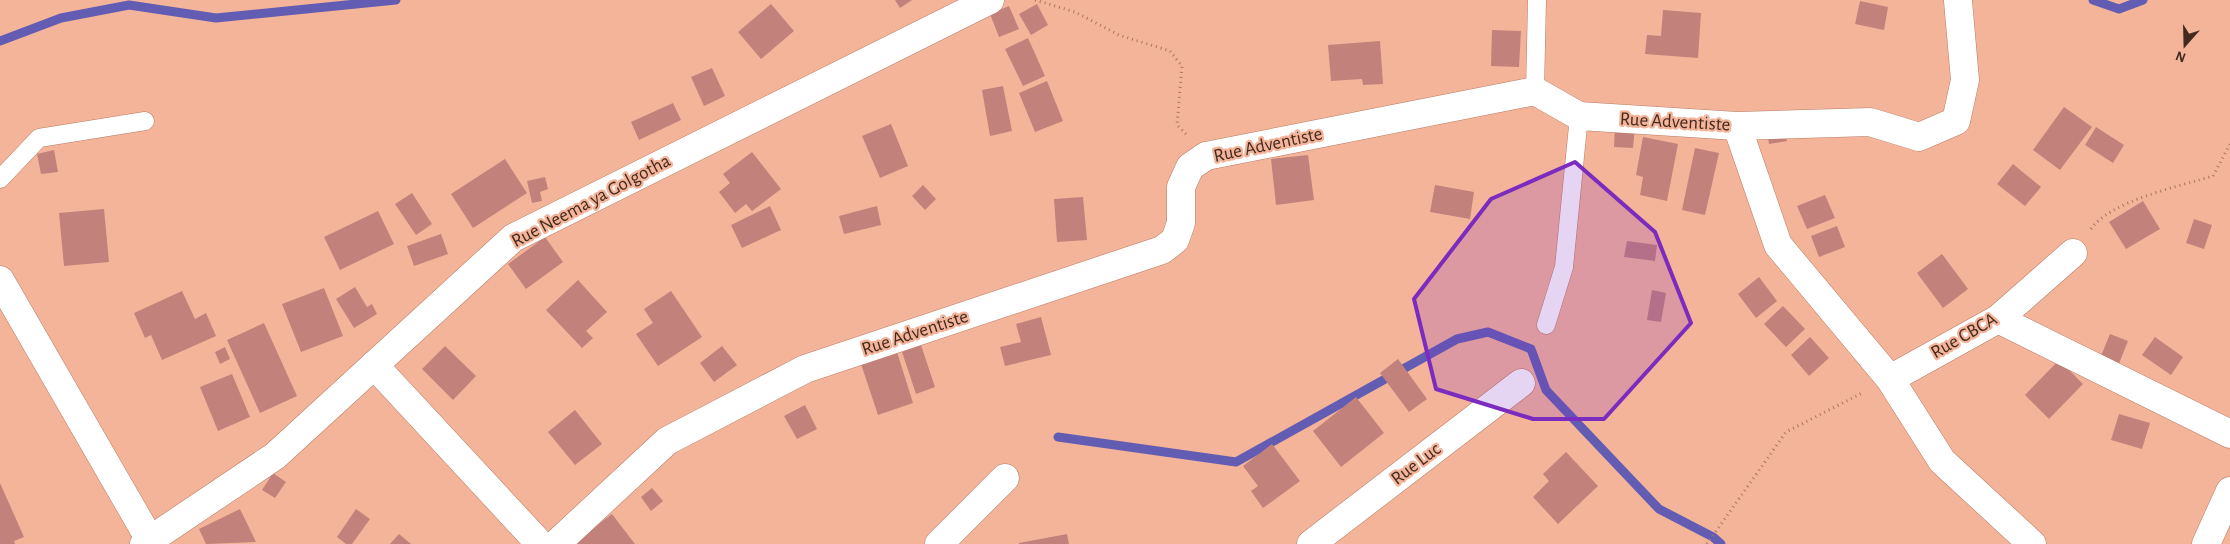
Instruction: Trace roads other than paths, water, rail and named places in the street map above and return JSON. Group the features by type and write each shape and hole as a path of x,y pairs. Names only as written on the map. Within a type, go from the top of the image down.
{"street":[{"name":"Rue Neema ya Golgotha","path":"147,542 275,456 513,238 990,0"},
{"name":"Rue Adventiste","path":"556,544 667,441 805,369 1162,250 1175,240 1181,223 1181,187 1190,167 1206,156 1535,91 1579,116 1737,126 1870,122 1919,137 1956,121 1965,80 1957,1"},
{"path":"1737,126 1778,245 1890,379 1942,461 2030,543"},
{"name":"Rue CBCA","path":"1890,379 1998,319 2073,253"},
{"path":"0,280 147,542"},
{"path":"1998,319 2230,434"},
{"path":"374,365 540,544"},
{"name":"Rue Luc","path":"1311,544 1522,383"},
{"path":"939,544 1005,478"},
{"path":"2206,544 2230,492"}],"lane":[{"path":"1535,91 1537,0"},
{"path":"1546,325 1564,267 1579,116"},
{"path":"0,179 39,138 145,121"}],"waterway":[{"path":"0,41 61,18 129,5 216,18 396,0"},
{"path":"2093,0 2119,9 2143,0"},
{"path":"1058,437 1236,462 1457,339 1488,332 1531,349 1546,390 1659,509 1713,537 1721,544"}]}
